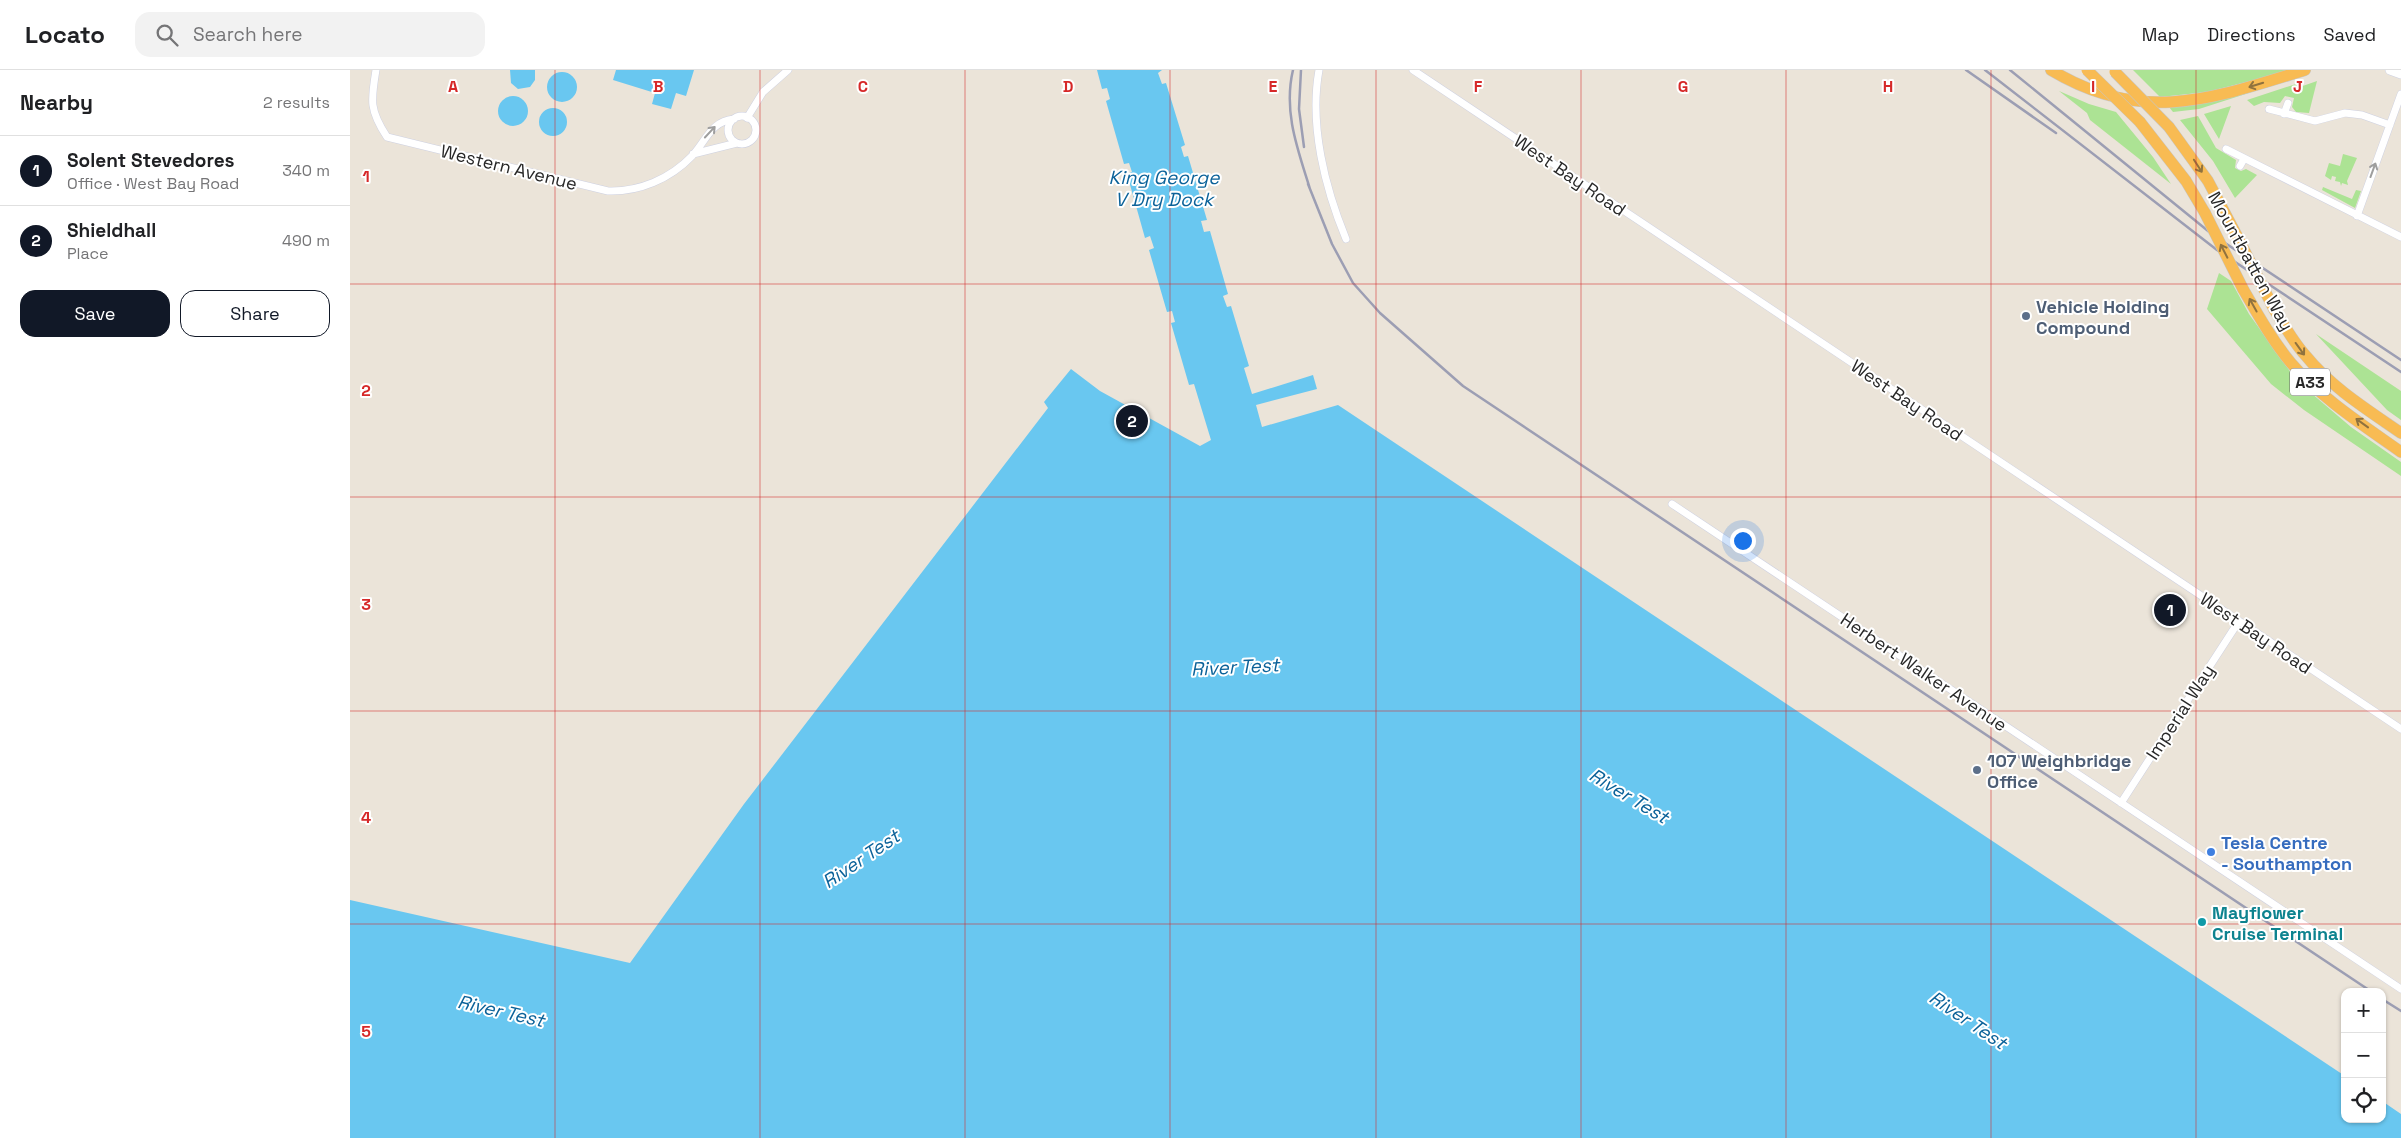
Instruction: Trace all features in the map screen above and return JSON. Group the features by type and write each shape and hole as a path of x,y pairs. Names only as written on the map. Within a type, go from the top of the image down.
{"highway":[{"path":"2051,70 2107,95 2158,104 2187,102 2228,94 2305,70"},
{"name":"Mountbatten Way","path":"2087,70 2140,122 2186,181 2205,212 2243,289 2264,325 2292,364 2330,400 2401,452"},
{"name":"Mountbatten Way","path":"2113,71 2169,126 2208,181 2274,309 2306,356 2322,373 2359,404 2401,433"}],"street":[{"name":"Western Avenue","path":"376,70 371,102 378,124 387,137 608,191 625,192 643,187 663,178 693,154"},
{"path":"747,118 763,92 788,70"},
{"path":"1319,70 1316,101 1323,162 1346,239"},
{"name":"West Bay Road","path":"1413,70 2401,729"},
{"path":"2390,70 2401,74"},
{"path":"2357,216 2401,94"},
{"path":"2284,114 2288,103"},
{"path":"2269,109 2315,121 2345,113 2362,115 2390,124"},
{"path":"693,154 703,139 718,123 747,118"},
{"path":"693,154 748,142 754,136 755,128 747,118"},
{"path":"734,119 728,130 731,138 737,143"},
{"path":"2226,149 2401,238"},
{"path":"2240,166 2244,159"},
{"name":"Herbert Walker Avenue","path":"1672,504 2401,990"},
{"name":"Imperial Way","path":"2121,804 2239,621"}],"green space":[{"path":"2133,70 2284,70 2286,72 2207,92 2160,97"},
{"path":"2286,81 2199,109 2173,112 2169,107"},
{"path":"2317,81 2309,113 2296,112 2292,107 2294,98 2285,96 2280,103 2264,102 2254,106 2247,100 2299,83 2297,88"},
{"path":"2059,91 2089,104 2116,112 2153,157 2171,184 2090,120 2087,113"},
{"path":"2231,106 2219,139 2204,114"},
{"path":"2198,116 2216,148 2236,160 2235,168 2241,171 2246,169 2257,175 2235,198 2213,161 2180,120"},
{"path":"2343,154 2357,158 2347,181 2348,185 2342,183 2341,186 2340,182 2335,181 2336,177 2332,176 2331,180 2325,176 2329,163 2340,166"},
{"path":"2323,187 2352,199 2356,190 2361,191 2355,208 2322,190"},
{"path":"2219,273 2231,281 2249,314 2297,381 2351,427 2401,462 2401,476 2304,410 2271,384 2207,309"},
{"path":"2316,334 2401,391 2401,420 2387,410"}],"water":[{"path":"510,70 535,70 535,80 530,87 518,89 511,83"},
{"path":"616,70 694,70 686,96 676,93 671,109 652,104 655,93 613,80"},
{"path":"1097,70 1162,70 1158,73 1162,84 1166,83 1185,145 1181,147 1184,157 1188,156 1207,220 1201,221 1204,232 1210,231 1228,294 1223,296 1227,307 1231,306 1249,366 1244,368 1252,394 1313,375 1317,389 1256,405 1262,427 1338,405 2341,1073 2341,1123 2386,1123 2386,1104 2401,1114 2401,1138 350,1138 350,900 630,963 744,804 1048,408 1044,402 1071,369 1100,391 1200,446 1211,440 1194,384 1189,385 1171,323 1175,322 1172,311 1167,312 1149,250 1154,248 1150,236 1145,238 1127,174 1132,172 1129,163 1124,164 1106,101 1110,99 1107,88 1102,89"},
{"path":"562,72 572,77 577,87 572,97 562,102 552,97 547,87 552,77"},
{"path":"513,96 519,97 527,105 527,117 519,125 513,126 507,125 499,117 498,111 499,105 507,97"},
{"path":"553,108 563,112 567,122 563,132 553,136 543,132 539,122 543,112"}],"railway":[{"path":"1293,70 1290,86 1293,131 1310,189"},
{"path":"1301,70 1299,109 1304,147"},
{"path":"1966,70 2056,133"},
{"path":"1985,70 2217,250 2401,372"},
{"path":"2010,70 2213,235 2401,360"},
{"path":"1308,184 1332,244 1353,283 1380,313 1463,386 2366,988"},
{"path":"2386,1002 2401,1011"}],"place":[{"name":"Vehicle Holding Compound","path":"2026,316"},
{"name":"Shieldhall","path":"1132,421"},
{"name":"Solent Stevedores","path":"2170,610"},
{"name":"107 Weighbridge Office","path":"1977,770"},
{"name":"Tesla Centre - Southampton","path":"2211,852"},
{"name":"Mayflower Cruise Terminal","path":"2202,922"}],"water label":[{"name":"King George V Dry Dock","path":"1164,188"},
{"name":"River Test","path":"1235,667"},
{"name":"River Test","path":"1629,796"},
{"name":"River Test","path":"861,859"},
{"name":"River Test","path":"501,1011"},
{"name":"River Test","path":"1968,1020"}]}
